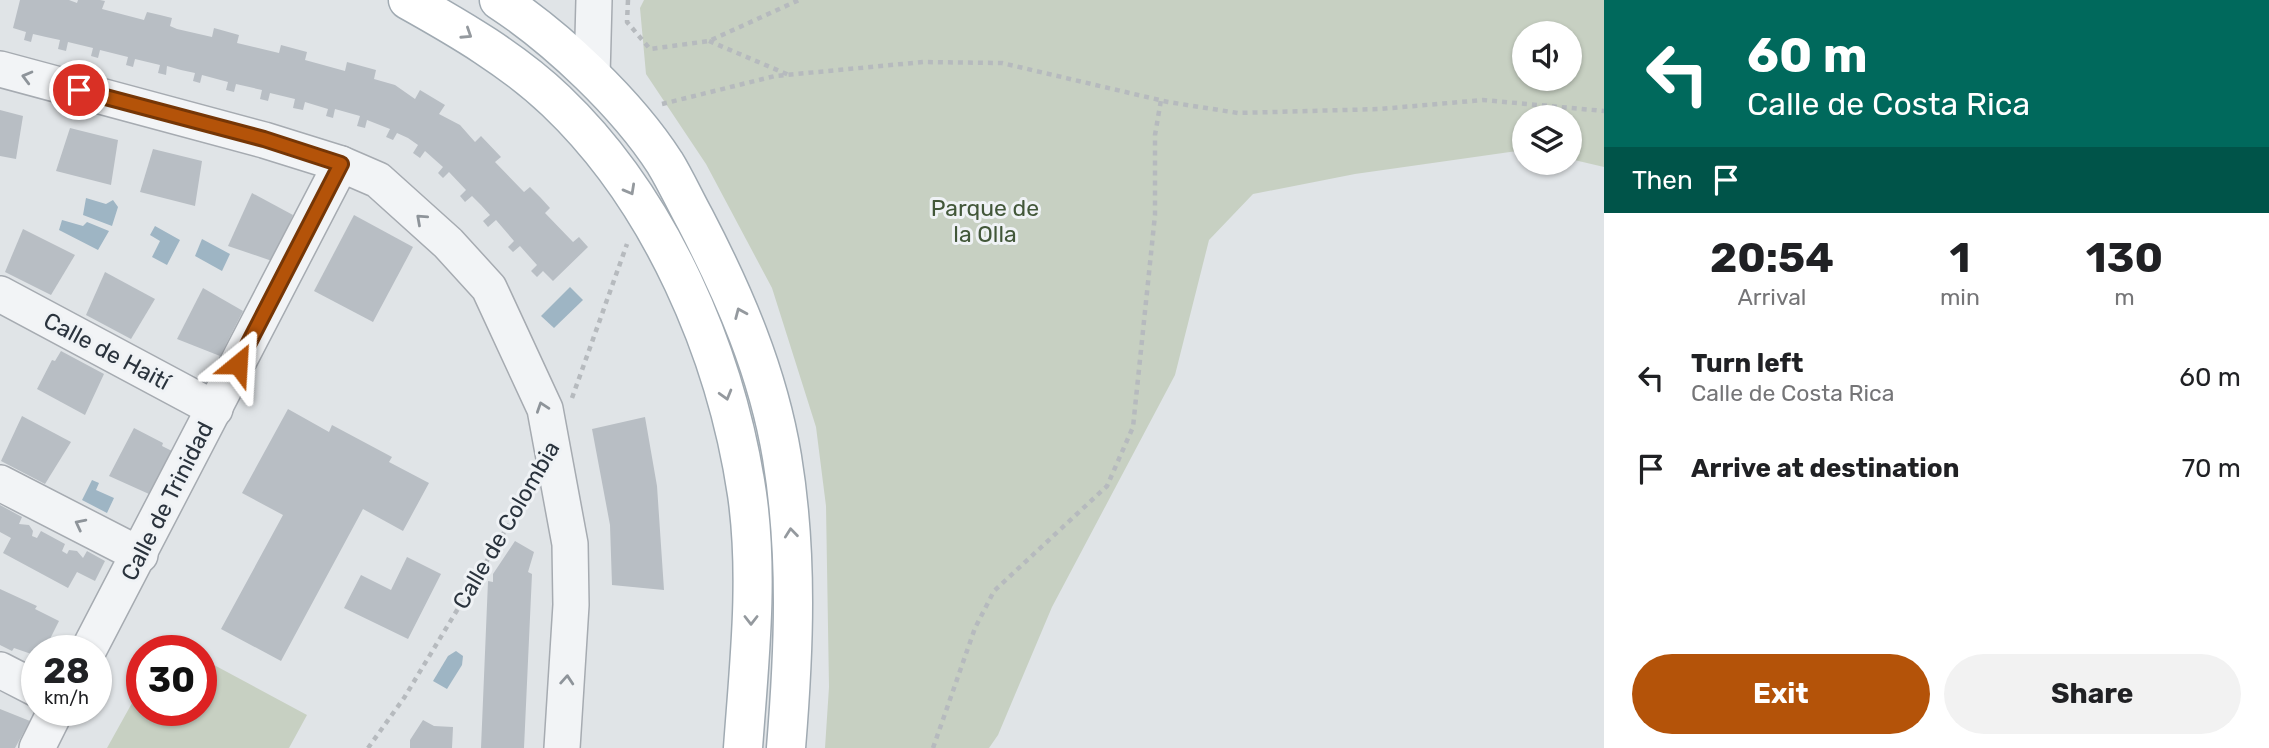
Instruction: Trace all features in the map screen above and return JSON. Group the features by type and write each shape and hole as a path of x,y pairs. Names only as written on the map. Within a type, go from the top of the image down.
{"main road":[{"path":"408,0 469,33 556,101 623,176 675,265 713,353 729,406 747,495 751,546 751,642 743,748"},
{"path":"499,0 536,24 592,76 664,162 714,256 759,362 782,456 792,546 794,640 786,748"}],"street":[{"path":"592,76 594,0"},
{"path":"0,69 264,139 341,164 378,180 448,243 489,288 545,409 570,544 571,605 562,748"},
{"name":"Calle de Trinidad","path":"97,635 341,164"},
{"name":"Calle de Haití","path":"0,294 215,409"},
{"path":"0,483 140,555"},
{"path":"0,670 21,681"},
{"path":"37,748 48,726"}],"path":[{"path":"628,0 627,22 650,49 709,41 799,0"},
{"path":"709,41 790,75"},
{"path":"619,107 655,106 790,75 923,62 1002,63 1161,100 1238,113 1380,109 1483,100 1604,111"},
{"path":"933,748 975,628 994,591 1107,486 1133,427 1155,215 1155,135 1161,100"},
{"path":"570,405 640,207"},
{"name":"Calle de Colombia","path":"368,748 418,675 552,450"}],"green space":[{"name":"Parque de la Olla","path":"644,0 1604,0 1604,167 1582,162 1582,105 1512,105 1512,152 1355,174 1253,194 1209,240 1175,375 1052,607 998,735 989,748 825,748 829,687 826,506 816,427 772,288 706,164 646,74 640,8"},
{"path":"217,667 307,715 289,748 107,748 126,714 126,726 217,726"}],"water":[{"path":"86,198 106,204 113,200 118,207 112,226 83,215"},
{"path":"62,220 83,226 87,222 109,231 98,250 59,230"},
{"path":"155,226 180,240 167,265 152,257 160,241 150,235"},
{"path":"202,239 230,254 222,271 195,256"},
{"path":"570,287 583,300 554,328 541,316"},
{"path":"92,480 99,483 96,490 114,498 107,513 82,500"},
{"path":"456,651 463,656 462,665 447,689 433,681 448,656"}],"building":[{"path":"20,0 69,0 77,3 78,0 100,0 105,1 102,9 144,20 147,12 172,18 170,26 177,29 212,37 214,28 239,35 237,43 279,53 281,45 307,52 305,60 345,71 347,62 376,70 374,79 395,85 415,99 420,90 445,105 439,114 460,125 475,142 481,136 501,157 495,162 524,192 530,187 540,197 550,208 545,213 573,242 579,237 588,247 553,281 543,271 537,277 531,271 537,265 520,246 513,252 508,247 514,241 496,220 488,227 483,221 490,215 472,196 465,202 460,196 466,190 449,172 443,178 438,173 443,167 425,151 420,158 413,153 418,145 408,138 397,133 393,140 386,137 390,129 367,120 365,128 357,126 360,116 335,109 333,118 326,116 328,109 305,102 303,110 293,108 295,99 270,93 268,101 260,99 262,90 236,84 234,92 226,90 228,82 202,75 200,83 193,81 195,73 167,66 166,75 158,73 160,65 135,59 133,67 126,65 128,57 100,50 98,58 91,56 93,48 68,42 66,51 58,49 60,40 33,34 31,42 24,40 26,32 13,28"},
{"path":"0,110 23,116 16,159 0,156"},
{"path":"70,128 118,140 111,185 56,171"},
{"path":"153,149 202,161 195,206 140,192"},
{"path":"252,193 293,215 272,261 228,246"},
{"path":"354,215 413,247 373,322 314,291"},
{"path":"23,229 75,255 51,295 5,272"},
{"path":"105,272 155,299 131,339 86,315"},
{"path":"203,288 243,311 220,356 177,339"},
{"path":"61,351 104,374 85,415 37,389 52,360 55,361"},
{"path":"288,409 329,432 332,425 392,457 389,462 429,483 403,531 363,509 281,661 221,629 283,515 242,493"},
{"path":"22,416 71,442 45,484 1,461"},
{"path":"645,417 657,486 664,590 612,585 610,525 592,429"},
{"path":"134,428 163,443 162,446 172,451 149,494 109,476"},
{"path":"0,505 22,517 19,524 29,525 33,531 32,536 37,538 41,531 65,544 62,551 67,554 69,550 77,551 83,558 87,551 105,561 95,581 77,572 68,588 3,553 11,538 0,532"},
{"path":"515,541 534,552 528,572 532,574 524,748 481,748 488,581 493,582 493,574"},
{"path":"407,557 441,574 408,639 344,608 361,575 391,590"},
{"path":"0,589 37,606 35,609 59,621 52,635 21,635 21,650 14,648 12,651 0,645"},
{"path":"0,709 21,717 21,726 27,726 15,748 0,748"},
{"path":"423,720 434,726 453,727 452,748 410,748 410,740"}],"route":[{"path":"79,90 264,139 341,164 238,364"}]}
